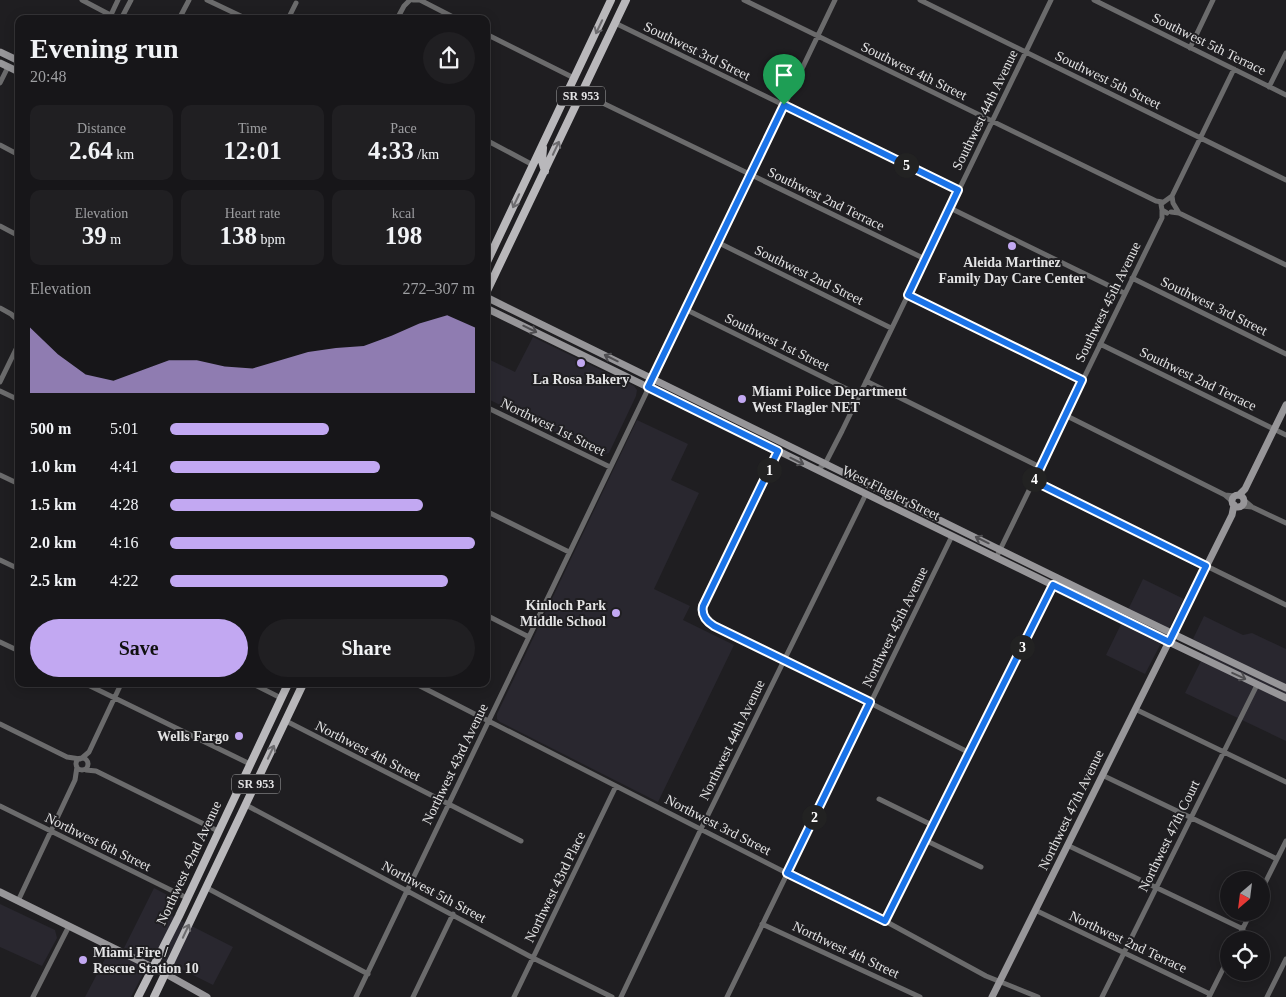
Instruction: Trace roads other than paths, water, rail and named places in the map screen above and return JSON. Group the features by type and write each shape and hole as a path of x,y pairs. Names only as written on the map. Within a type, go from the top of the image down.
{"main road":[{"name":"SR 953","path":"490,256 611,0"},
{"name":"SR 953","path":"490,285 626,0"},
{"path":"0,52 15,60"},
{"path":"0,63 15,70"},
{"path":"8,67 15,67"},
{"path":"575,76 582,93"},
{"path":"544,141 542,161 545,171"},
{"path":"533,165 538,173 535,192"},
{"name":"West Flagler Street","path":"490,299 1286,688"},
{"name":"West Flagler Street","path":"490,310 1286,698"},
{"path":"1239,501 1286,405"},
{"path":"866,494 883,492"},
{"name":"Northwest 47th Avenue","path":"992,997 1239,501"},
{"name":"Northwest 42nd Avenue","path":"138,997 286,687"},
{"name":"Northwest 42nd Avenue","path":"154,997 302,687"},
{"path":"244,776 242,800 246,805"},
{"path":"218,831 222,842 220,859"},
{"path":"0,892 166,974 207,997"}],"street":[{"path":"82,0 107,15"},
{"path":"111,15 118,0"},
{"path":"122,15 131,0"},
{"path":"181,15 188,0"},
{"path":"207,0 239,15"},
{"path":"213,0 218,4"},
{"path":"399,15 404,3 420,0 449,15"},
{"name":"Southwest 4th Street","path":"744,0 1167,207"},
{"name":"Northwest 43rd Avenue","path":"356,997 834,0"},
{"name":"Southwest 5th Street","path":"920,0 1286,180"},
{"name":"Southwest 44th Avenue","path":"817,470 825,464 859,396 1051,0"},
{"name":"Southwest 5th Terrace","path":"1094,0 1104,2 1190,48 1286,95"},
{"path":"1190,48 1213,0"},
{"path":"290,15 296,3"},
{"name":"Southwest 3rd Street","path":"615,23 958,190"},
{"path":"490,36 575,76"},
{"path":"1269,87 1286,53"},
{"path":"0,83 8,67"},
{"name":"Southwest 45th Avenue","path":"996,558 1234,69"},
{"name":"Southwest 2nd Terrace","path":"582,93 925,259"},
{"path":"490,142 533,165"},
{"path":"0,145 15,152"},
{"path":"1167,207 1286,265"},
{"path":"950,208 1124,293"},
{"path":"0,226 15,234"},
{"name":"Southwest 2nd Street","path":"717,242 891,328"},
{"name":"Southwest 3rd Street","path":"1132,278 1286,354"},
{"path":"908,295 1082,380"},
{"path":"0,308 15,318"},
{"name":"Southwest 1st Street","path":"685,310 859,396"},
{"path":"11,314 15,314"},
{"name":"Southwest 2nd Terrace","path":"1100,344 1286,435"},
{"path":"0,382 15,351"},
{"path":"866,381 1040,467"},
{"path":"0,391 15,398"},
{"name":"Northwest 1st Street","path":"490,409 610,467"},
{"path":"1064,415 1286,523"},
{"path":"778,451 703,606 703,615 714,626 970,752"},
{"path":"0,475 15,482"},
{"path":"1034,481 1286,604"},
{"name":"Northwest 44th Avenue","path":"621,997 701,829 866,494"},
{"path":"490,512 569,552"},
{"name":"Northwest 45th Avenue","path":"727,997 952,536"},
{"path":"0,560 15,567"},
{"path":"885,921 1057,577"},
{"path":"490,617 529,637"},
{"path":"0,642 15,649"},
{"name":"Northwest 47th Court","path":"1102,997 1257,684"},
{"path":"92,687 250,764"},
{"path":"85,770 84,760 120,687"},
{"path":"259,687 281,698"},
{"name":"Northwest 3rd Street","path":"422,687 818,889 885,921 986,976 1038,997"},
{"path":"1135,709 1286,782"},
{"name":"Northwest 4th Street","path":"286,722 521,842"},
{"path":"0,724 67,757 85,770 96,771"},
{"path":"67,757 84,760 96,771 218,831"},
{"path":"18,901 75,780 77,761 84,760"},
{"path":"75,780 85,770"},
{"path":"1102,775 1277,859"},
{"name":"Northwest 43rd Place","path":"514,997 616,786"},
{"path":"879,799 934,826"},
{"name":"Northwest 5th Street","path":"246,805 533,958 612,997"},
{"name":"Northwest 6th Street","path":"0,806 187,898"},
{"path":"927,840 981,867"},
{"path":"1270,873 1286,841"},
{"path":"1067,846 1243,929 1247,921"},
{"path":"207,888 368,974"},
{"name":"Northwest 2nd Terrace","path":"1035,910 1210,995"},
{"path":"413,997 453,914"},
{"name":"Northwest 4th Street","path":"762,924 920,997"},
{"path":"33,997 68,926"},
{"path":"1267,997 1286,959"},
{"path":"1210,995 1220,975"}],"place":[{"name":"Aleida Martinez Family Day Care Center","path":"1012,246"},
{"name":"La Rosa Bakery","path":"581,363"},
{"name":"Miami Police Department West Flagler NET","path":"742,399"},
{"name":"Kinloch Park Middle School","path":"616,613"},
{"name":"Wells Fargo","path":"239,736"},
{"name":"Miami Fire / Rescue Station 10","path":"83,960"}]}
